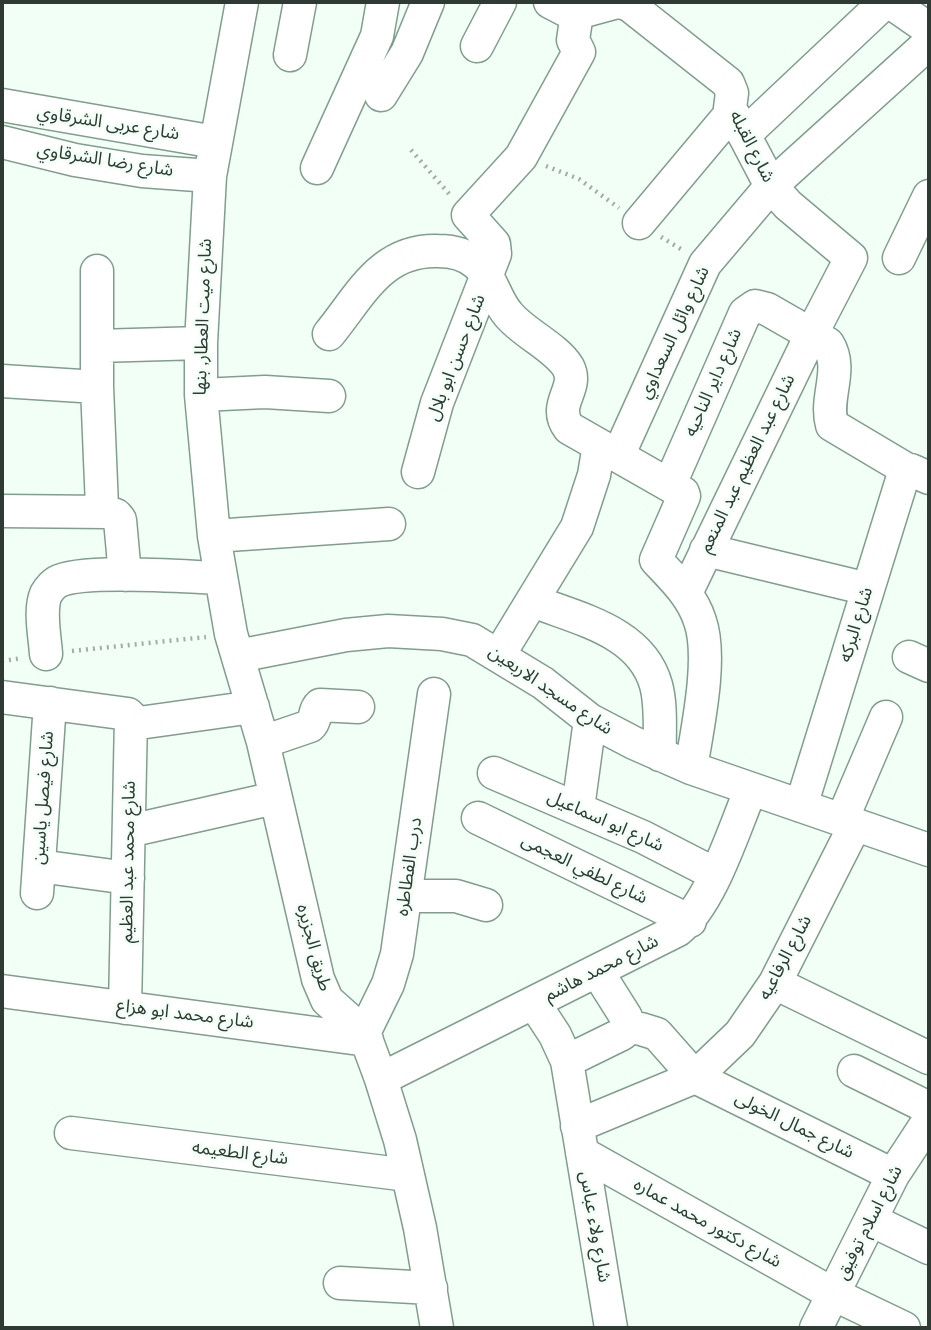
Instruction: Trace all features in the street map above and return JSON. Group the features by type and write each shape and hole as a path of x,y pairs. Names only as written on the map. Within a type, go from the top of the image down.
{"street":[{"name":"شارع ميت العطار, بنها","path":"235,645 214,536 201,395 201,343 210,176 242,2"},
{"path":"289,55 300,2"},
{"path":"317,168 377,36 383,2"},
{"path":"381,95 407,53 428,2"},
{"path":"477,46 500,2"},
{"name":"شارع القبله","path":"562,8 623,2 634,7 728,83 731,90 729,104 771,186 788,205 851,258 811,335"},
{"path":"639,223 738,123 887,2 929,29"},
{"path":"468,215 521,157 579,52 573,36 576,20 562,8"},
{"path":"771,186 929,43"},
{"name":"شارع عربى الشرقاوي","path":"2,105 215,142"},
{"name":"شارع رضا الشرقاوي","path":"2,142 75,160 142,171 210,176"},
{"name":"شارع وائل السعداوي","path":"597,444 705,264 771,186"},
{"path":"899,258 929,196"},
{"name":"شارع حسن ابو بلال","path":"418,472 437,403 495,254 494,244 468,215"},
{"path":"330,334 386,265 408,253 433,250 460,254 479,265 500,305 510,317 562,360 569,369 571,381 562,410 565,423 683,493 656,560 686,593 701,622 705,653 691,768"},
{"path":"97,271 97,387 102,507 120,520 125,575"},
{"name":"شارع داير الناحيه","path":"670,484 750,307 767,309 811,335"},
{"path":"811,335 828,344 834,354 832,425 918,474"},
{"name":"شارع عبد العظيم عبد المنعم","path":"686,593 811,335"},
{"path":"97,346 201,343"},
{"path":"2,381 97,387"},
{"path":"201,395 265,392 329,396"},
{"path":"499,655 577,527 594,475 597,444"},
{"name":"شارع البركه","path":"801,806 868,589 918,474"},
{"path":"2,511 108,512"},
{"path":"214,536 389,523"},
{"path":"706,550 868,589"},
{"path":"46,654 45,599 52,586 59,581 73,577 125,575 221,579"},
{"path":"533,601 623,638 646,662 656,687 660,755"},
{"name":"شارع مسجد الاربعين","path":"235,645 388,631 442,634 472,640 543,683 590,720 615,735 691,768 929,850"},
{"name":"طريق الجزيره","path":"235,645 263,742 322,990 327,1000 365,1036 381,1079 408,1175 437,1328"},
{"name":"درب الفطاطره","path":"365,1036 394,969 434,695"},
{"path":"2,697 128,714 132,721 253,707"},
{"name":"شارع فيصل ياسين","path":"50,704 38,879 128,878"},
{"path":"263,742 310,726 315,722 316,709 320,705 358,707"},
{"name":"شارع الرفاعيه","path":"695,1077 740,1034 775,983 849,822 886,717"},
{"path":"578,808 590,720"},
{"name":"شارع محمد عبد العظيم","path":"125,1008 132,721"},
{"name":"شارع ابو اسماعيل","path":"494,773 578,808 715,874"},
{"name":"شارع محمد هاشم","path":"381,1079 678,930 690,921 704,901 751,789"},
{"path":"130,831 275,798"},
{"name":"شارع لطفي العجمى","path":"478,818 690,921"},
{"path":"405,896 456,896 486,905"},
{"path":"566,1061 622,1034 627,1027 626,1017 597,971"},
{"path":"775,983 929,1058"},
{"name":"شارع محمد ابو هزاع","path":"2,991 365,1036"},
{"name":"شارع ولاء عباس","path":"534,1003 555,1035 566,1061 611,1328"},
{"path":"579,1140 695,1077 657,1034 627,1027"},
{"path":"854,1071 929,1108"},
{"name":"شارع جمال الخولى","path":"695,1077 893,1175"},
{"name":"شارع الطعيمه","path":"72,1133 408,1175"},
{"name":"شارع اسلام توفيق","path":"816,1328 893,1175 924,1136"},
{"name":"شارع دكتور محمد عماره","path":"579,1140 833,1294 904,1328"},
{"path":"871,1220 929,1248"},
{"path":"340,1283 431,1288"}],"path":[{"path":"411,150 468,215"},
{"path":"521,157 579,179 639,223 705,264"},
{"path":"2,661 46,654 235,645"}]}
